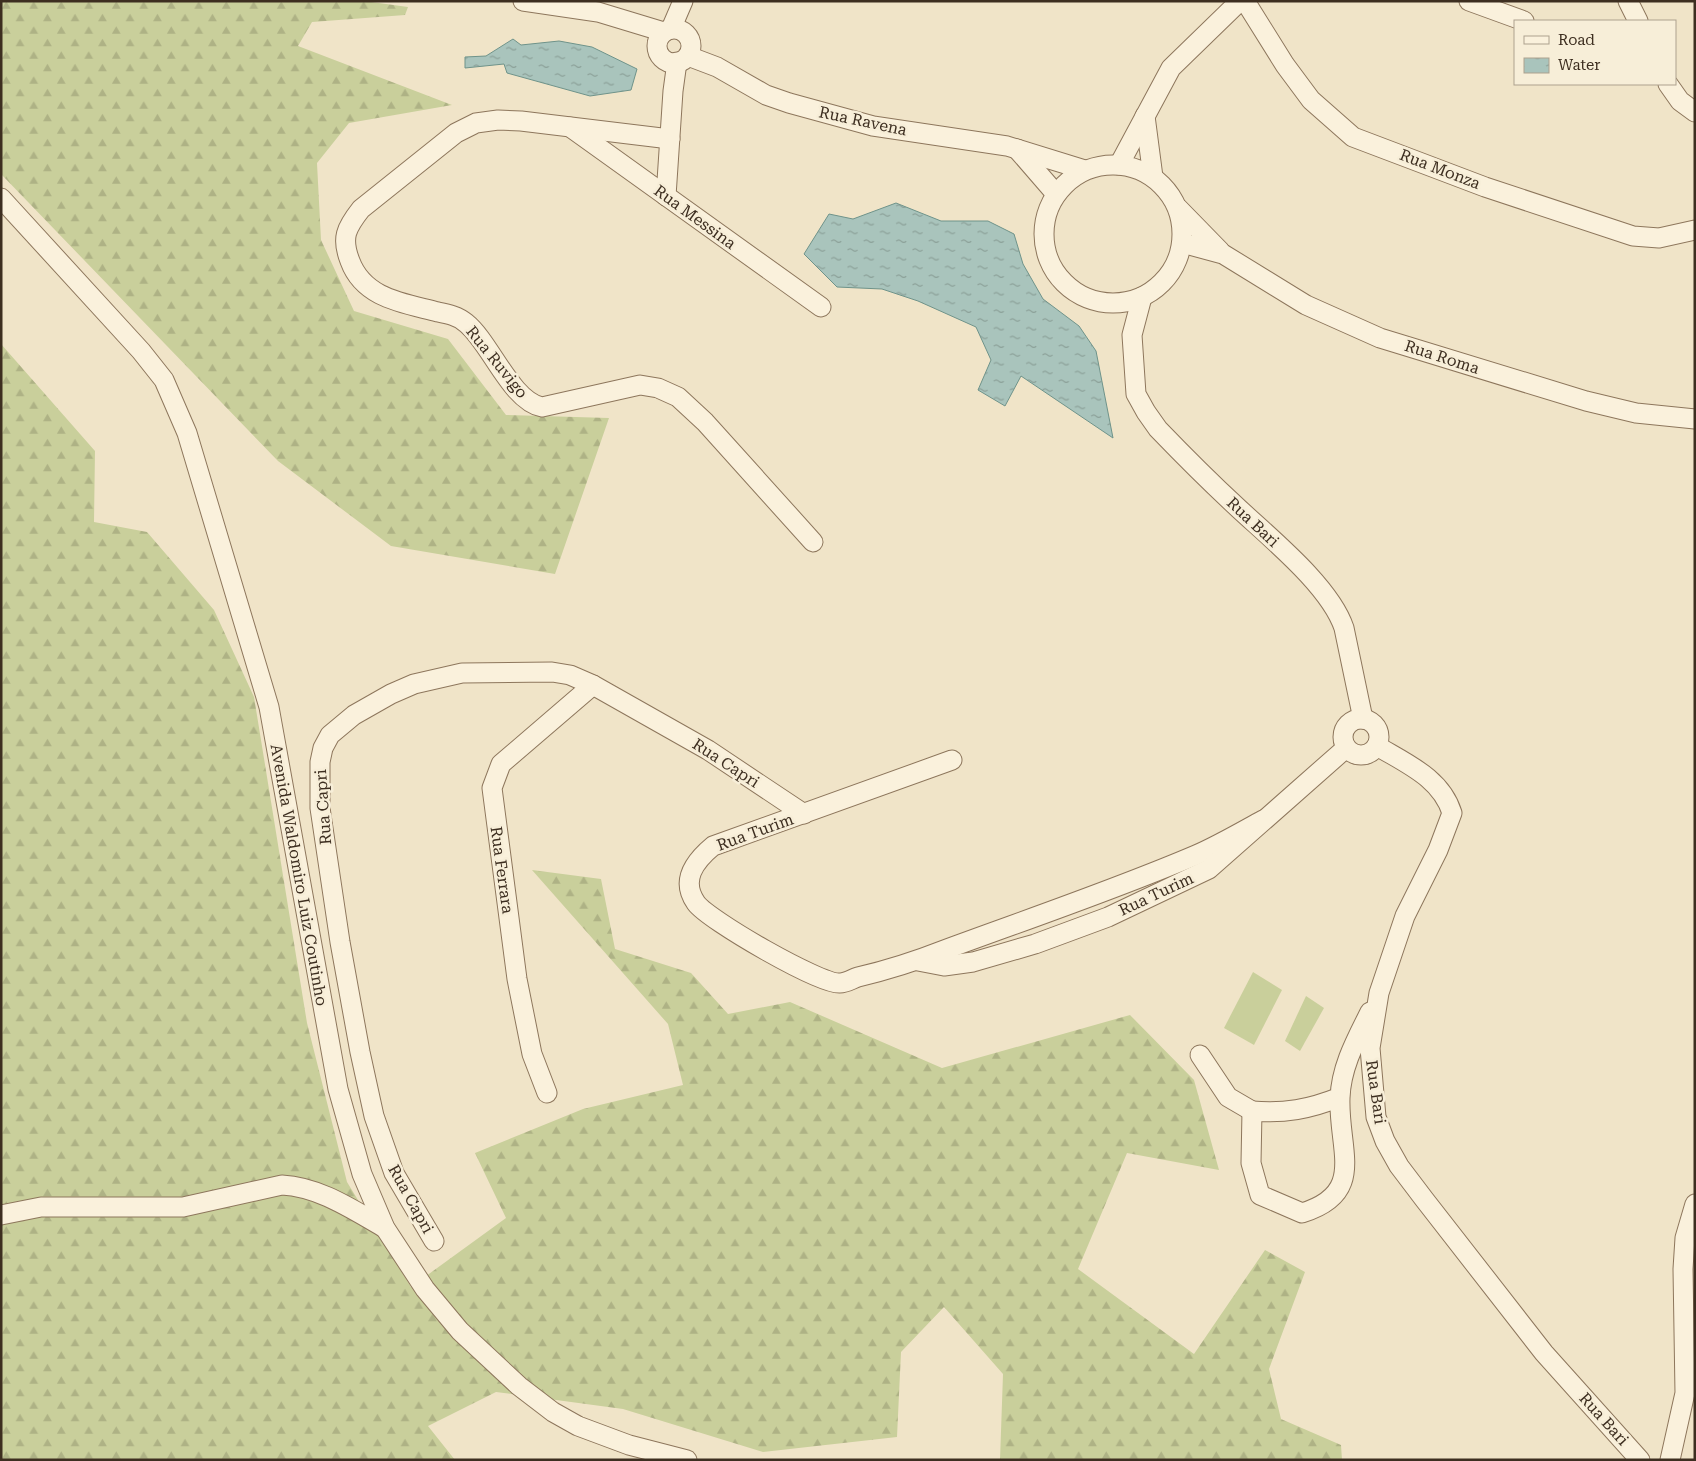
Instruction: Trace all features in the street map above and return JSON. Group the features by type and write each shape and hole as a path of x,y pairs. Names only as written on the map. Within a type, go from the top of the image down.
{"street":[{"name":"Rua Ravena","path":"523,1 598,12 628,20 766,95 798,106 873,126 1017,149 1085,170"},
{"path":"666,196 675,44 684,1"},
{"path":"1119,164 1171,68 1240,1"},
{"name":"Rua Monza","path":"1246,1 1286,65 1311,100 1353,137 1494,190 1634,236 1659,238 1695,230"},
{"path":"1469,1 1521,20"},
{"path":"1628,1 1638,20"},
{"path":"1669,85 1680,101 1695,112"},
{"path":"1145,116 1153,177"},
{"name":"Rua Ruvigo","path":"670,139 569,126 498,120 476,123 456,133 376,196 356,215 345,236 345,247 352,267 362,281 386,299 454,316 467,323 506,376 528,401 537,406 542,407 640,385 658,388 678,397 705,422 813,542"},
{"name":"Rua Messina","path":"569,126 821,307"},
{"path":"1017,149 1056,194"},
{"path":"1119,164 1136,168 1153,177 1167,190 1177,207 1182,225 1182,242 1178,260 1170,275 1157,288 1142,297 1115,304 1085,298 1068,287 1054,271 1046,252 1044,232 1047,212 1056,194 1070,179 1085,170 1102,165 1119,164"},
{"name":"Avenida Waldomiro Luiz Coutinho","path":"1,198 141,351 164,380 187,433 269,707 338,1089 362,1174 385,1228 425,1289 448,1317 519,1386 552,1412 578,1426 629,1445 687,1460"},
{"name":"Rua Roma","path":"1177,207 1223,254 1306,305 1380,338 1586,401 1636,412 1689,415"},
{"name":"Rua Roma","path":"1182,242 1223,254"},
{"name":"Rua Bari","path":"1142,297 1132,335 1136,394 1158,430 1317,586 1341,617 1363,719"},
{"name":"Rua Bari","path":"1115,304 1132,335"},
{"path":"1689,415 1695,404"},
{"name":"Rua Capri","path":"434,1241 394,1173 374,1116 340,942 320,808 320,762 323,748 330,735 354,715 391,694 414,684 435,678 462,673 552,672 570,676 593,685 708,750 804,814"},
{"name":"Rua Ferrara","path":"547,1093 532,1054 517,979 492,788 497,771 506,759 593,685"},
{"path":"1356,719 1368,720 1377,729 1379,735 1376,746 1368,754 1362,755 1356,755 1346,748 1342,737 1346,725 1356,719"},
{"name":"Rua Bari","path":"1376,746 1427,777 1447,796 1452,813 1438,850 1405,916 1380,993 1370,1048 1376,1117 1385,1141 1399,1166 1544,1353 1640,1460"},
{"name":"Rua Turim","path":"918,961 944,966 973,962 1035,944 1108,916 1209,869 1346,748"},
{"name":"Rua Turim","path":"952,760 713,846 699,858 691,870 690,885 692,897 699,908 712,918 755,944 814,976 839,984 918,961 1197,855 1263,820"},
{"path":"1252,1111 1251,1163 1260,1195 1302,1213 1322,1207 1336,1194 1344,1180 1340,1098 1347,1059 1380,993"},
{"path":"1200,1056 1228,1097 1252,1111 1272,1113 1296,1111 1340,1098"},
{"path":"1,1215 41,1207 183,1207 282,1184 317,1192 385,1228"},
{"path":"1670,1460 1685,1393 1683,1269 1685,1238 1695,1204"}],"green space":[{"path":"1,1 364,1 408,7 405,15 312,22 298,46 452,105 349,123 317,163 321,240 354,311 448,339 506,415 609,418 555,574 391,546 278,461 1,174"},
{"path":"1,344 95,451 94,522 147,532 214,610 254,697 307,1023 347,1182 411,1287 506,1218 475,1153 583,1109 683,1085 668,1024 532,870 601,879 615,949 691,973 728,1014 790,1002 942,1068 1130,1015 1194,1080 1219,1170 1127,1153 1078,1269 1194,1354 1265,1250 1305,1272 1269,1369 1281,1419 1341,1445 1342,1460 1000,1460 1003,1374 944,1307 901,1352 897,1437 763,1452 623,1409 496,1392 428,1426 455,1460 1,1460"},
{"path":"1253,972 1282,990 1254,1045 1224,1028"},
{"path":"1306,996 1324,1008 1300,1051 1285,1041"}],"water":[{"path":"513,39 521,45 559,41 592,47 637,69 631,90 590,96 507,73 504,64 465,68 465,57 486,56"},
{"path":"896,203 941,221 988,221 1014,234 1023,264 1043,299 1079,326 1096,351 1113,438 1021,376 1005,406 978,390 991,360 976,327 918,301 882,289 837,287 804,254 829,214 853,219"}]}
